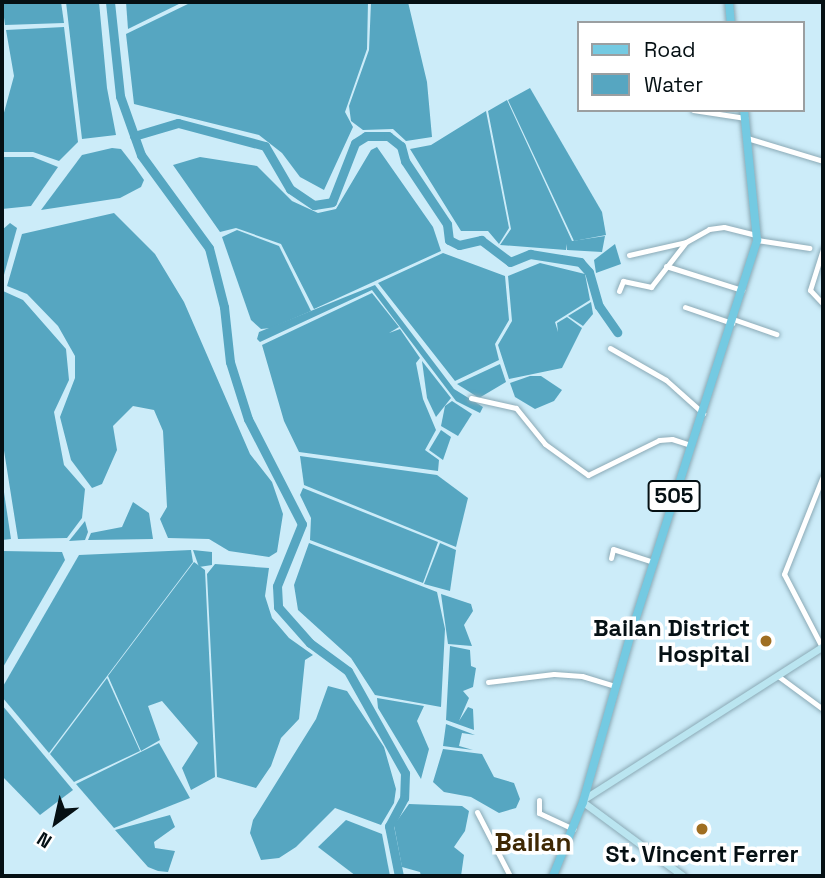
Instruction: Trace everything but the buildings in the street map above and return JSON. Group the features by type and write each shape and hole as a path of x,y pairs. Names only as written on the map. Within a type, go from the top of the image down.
{"main road":[{"path":"729,2 732,21"},
{"name":"505","path":"553,876 584,801 615,686 653,562 733,321 757,238 744,114"},
{"path":"683,876 584,801 823,647"}],"street":[{"path":"719,112 744,114"},
{"path":"747,138 823,161"},
{"path":"629,256 686,242 709,229 724,227 757,238 809,248"},
{"path":"620,291 624,281 651,287 686,242"},
{"path":"823,249 810,290 823,304"},
{"path":"666,266 742,290"},
{"path":"685,307 776,334"},
{"path":"610,348 666,380 703,413"},
{"path":"471,398 516,408 545,444 588,475 659,440 672,439 690,445"},
{"path":"823,476 784,574 823,647"},
{"path":"611,558 613,549 653,562"},
{"path":"488,682 554,674 582,676 615,686"},
{"path":"778,676 823,709"},
{"path":"539,800 539,813 573,829"},
{"path":"477,812 510,876"}],"water":[{"path":"2,2 61,2 64,23 5,25"},
{"path":"66,2 99,2 107,88 116,135 82,139"},
{"path":"126,2 183,2 128,29"},
{"path":"192,2 368,2 367,49 345,112 353,127 324,190 300,177 282,153 259,135 134,104 126,34"},
{"path":"371,2 408,2 427,82 432,137 406,141 393,129 363,130 351,121 349,106 369,50"},
{"path":"64,27 78,142 59,161 33,152 2,152 2,120 14,76 6,30"},
{"path":"530,88 602,212 606,235 574,241 508,100"},
{"path":"507,100 572,241 605,236 602,252 567,250 567,244 566,250 500,245 511,229 488,111"},
{"path":"486,111 509,228 499,244 488,231 461,231 410,149 431,145"},
{"path":"377,147 433,227 441,251 314,309 281,244 236,228 220,232 173,165 200,157 257,166 292,201 318,213 336,209 371,150"},
{"path":"112,148 121,149 135,167 144,180 141,187 120,198 41,210 82,155"},
{"path":"2,157 33,157 58,167 31,206 2,209"},
{"path":"114,213 155,254 184,302 250,454 272,482 283,514 277,552 269,557 229,551 209,539 168,538 160,519 167,507 163,431 154,410 133,406 113,426 117,450 102,484 92,488 71,460 60,417 75,378 75,356 58,326 27,294 7,286 22,234"},
{"path":"10,223 17,228 2,282 2,230"},
{"path":"237,230 279,246 311,311 271,328 261,329 251,320 222,237"},
{"path":"615,244 621,264 596,273 594,260"},
{"path":"443,253 505,276 509,320 495,344 499,360 455,381 378,283"},
{"path":"540,263 585,274 590,300 555,322 558,332 557,323 567,317 582,328 562,368 509,379 498,345 512,321 508,276"},
{"path":"375,285 454,389 483,407 480,413 456,401 372,290 260,342 257,339 259,332"},
{"path":"3,291 23,300 66,349 69,380 54,412 64,465 85,489 82,518 67,538 18,539 2,438"},
{"path":"372,293 399,327 389,333 400,329 420,358 416,363 423,399 436,430 425,450 439,460 438,471 299,452 284,421 262,345"},
{"path":"591,302 593,314 583,326 568,316"},
{"path":"422,361 451,398 436,417 427,398"},
{"path":"500,364 506,382 479,398 457,384"},
{"path":"530,376 541,376 562,390 554,401 535,409 515,397 510,383"},
{"path":"452,401 472,414 458,436 441,426 445,406"},
{"path":"441,430 451,437 443,460 429,450"},
{"path":"300,456 437,475 468,498 456,547 304,485"},
{"path":"2,479 11,539 2,540"},
{"path":"303,488 438,542 423,583 310,540 311,518 300,495"},
{"path":"133,502 149,513 153,539 88,540 91,533 122,527"},
{"path":"85,521 88,532 85,540 69,541"},
{"path":"309,543 437,592 445,629 441,707 375,695 351,658 298,610 294,585"},
{"path":"440,543 456,550 450,591 424,584"},
{"path":"191,550 193,562 49,753 2,697 2,688 79,555"},
{"path":"193,550 212,552 212,565 199,567"},
{"path":"2,551 62,552 65,560 2,669"},
{"path":"194,562 205,570 215,777 191,790 182,768 198,743 162,701 148,706 160,740 141,751 108,676"},
{"path":"215,564 269,568 265,596 272,618 289,638 313,655 305,660 299,719 281,738 271,766 256,788 217,777 207,574"},
{"path":"441,594 471,604 473,611 464,625 472,646 448,644"},
{"path":"450,646 470,650 471,666 476,668 473,687 463,691 469,698 459,721 468,707 473,709 474,730 446,720"},
{"path":"107,678 140,751 74,782 50,754"},
{"path":"328,686 347,691 384,747 396,789 394,803 381,825 335,808 296,847 279,858 261,860 250,833 253,820 316,719"},
{"path":"377,698 424,706 417,721 429,749 421,779 378,708"},
{"path":"2,705 73,790 40,815 2,776"},
{"path":"446,724 475,735 462,733 459,746 473,750 443,746"},
{"path":"159,743 190,798 114,828 76,784"},
{"path":"443,749 482,754 494,777 514,783 520,799 516,808 499,813 471,797 444,792 433,782"},
{"path":"409,804 462,806 469,811 465,831 454,847 464,855 461,876 421,876 420,872 402,867 394,825"},
{"path":"170,815 175,827 154,842 155,848 175,851 168,872 158,871 148,867 115,830"},
{"path":"346,820 382,834 390,876 356,876 318,847"}],"waterway":[{"path":"110,2 120,96 141,155 209,248 224,307 230,362 248,419 302,524 277,586 278,607 310,643 348,671 405,773 404,798 389,826 399,876"},
{"path":"134,136 178,123 265,146 290,189 314,205 332,202 355,143 366,136 388,136 401,146 405,161 447,224 449,240 459,245 481,240 510,262 530,254 580,262 589,272 599,306 617,332"}],"place":[{"name":"Bailan District Hospital","path":"766,641"},
{"name":"St. Vincent Ferrer","path":"702,829"}],"district":[{"name":"Bailan","path":"533,843"}]}
